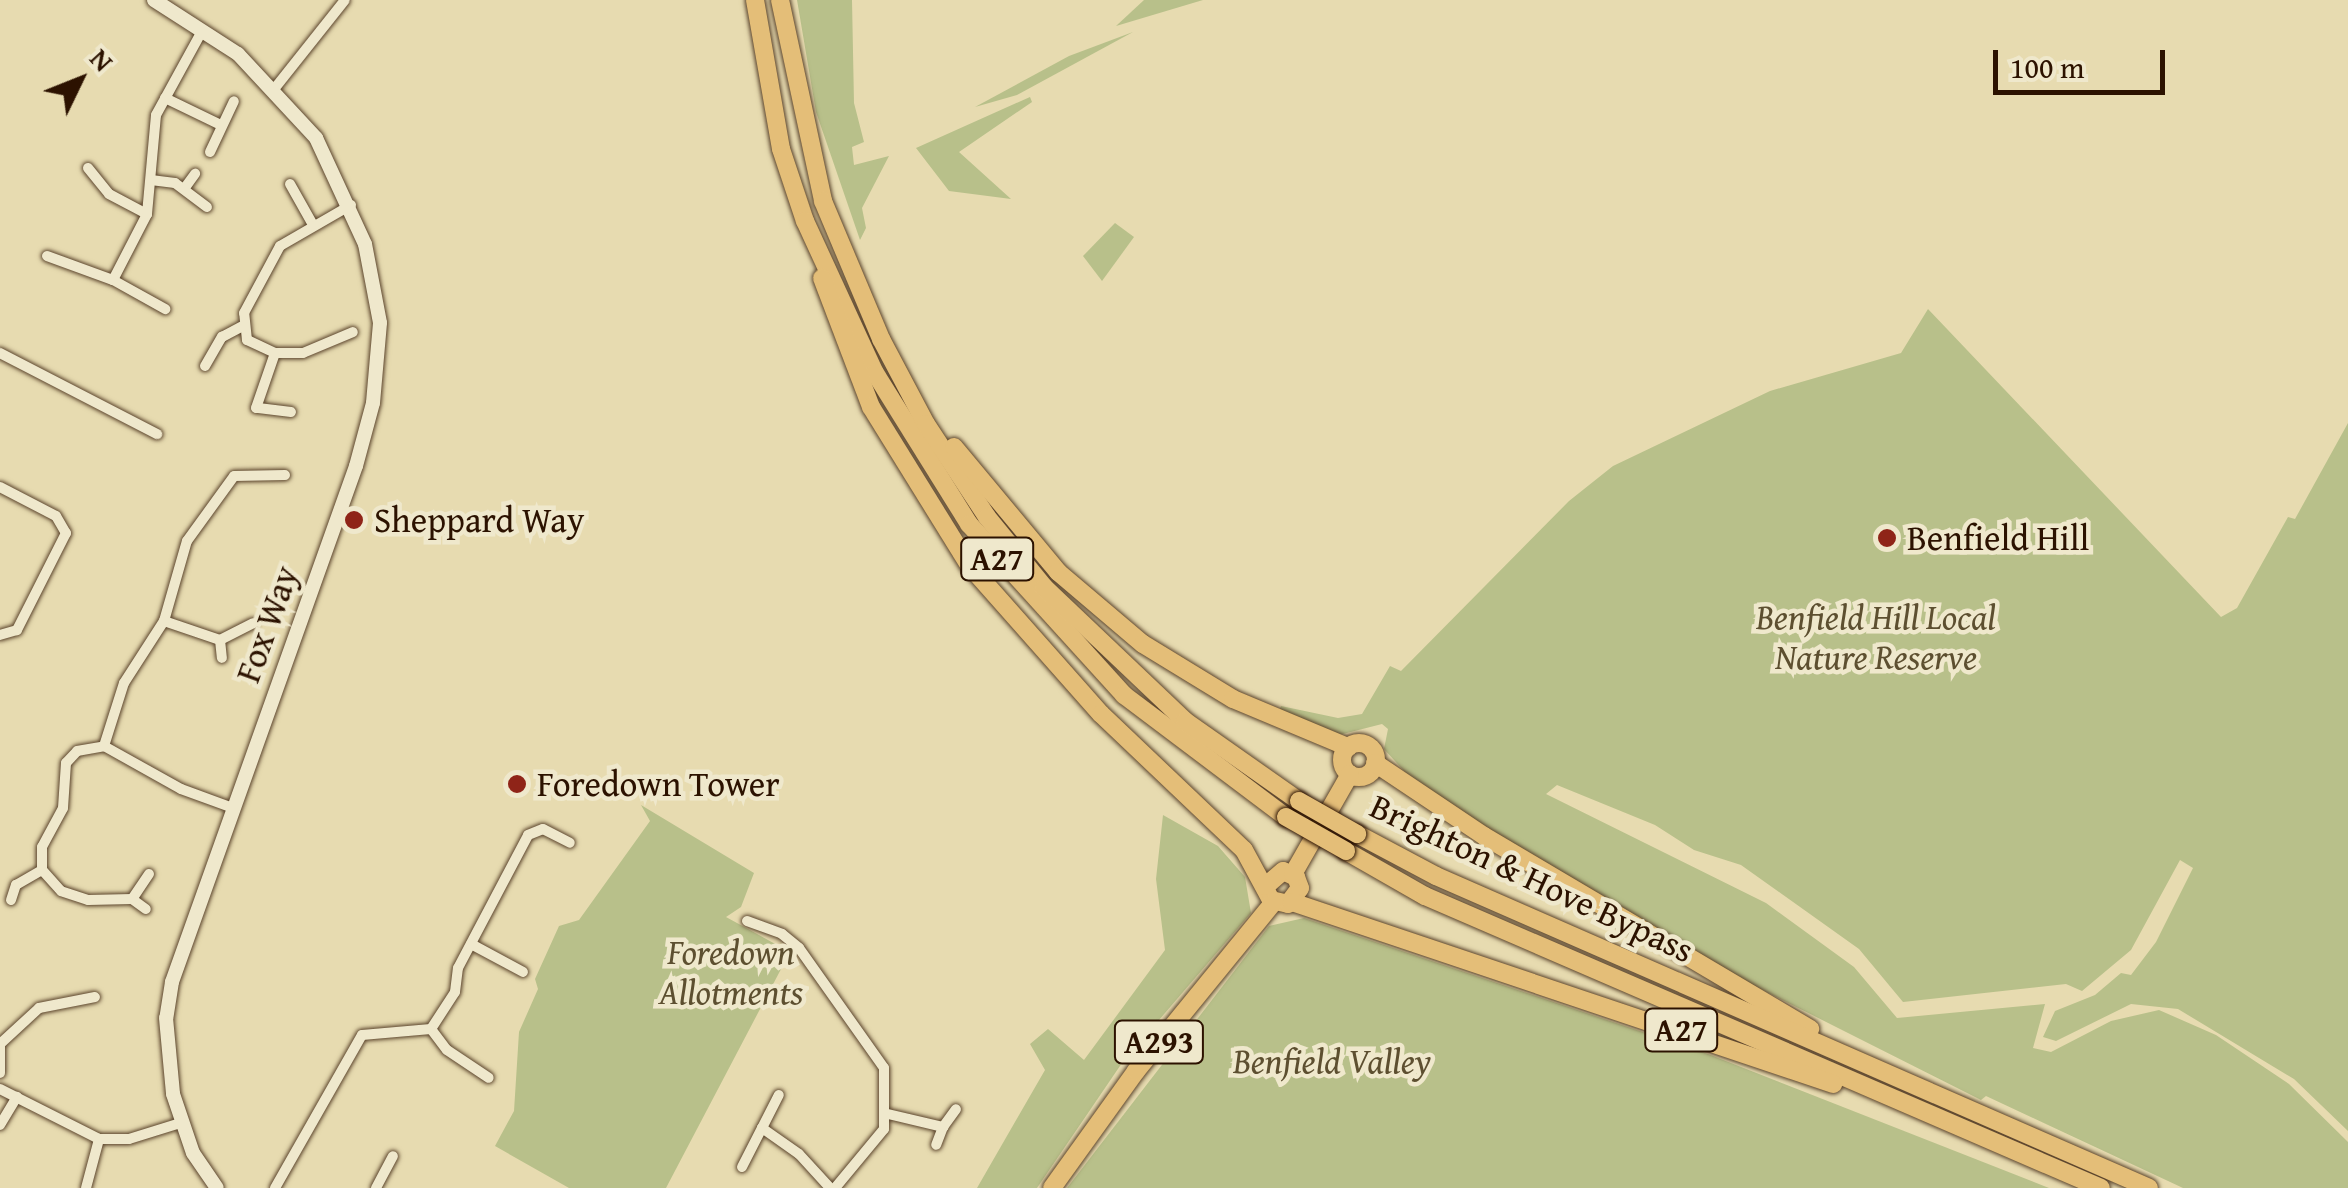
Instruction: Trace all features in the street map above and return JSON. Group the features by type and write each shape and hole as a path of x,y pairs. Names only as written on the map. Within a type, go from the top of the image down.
{"highway":[{"name":"Brighton & Hove Bypass","path":"754,0 781,149 805,221 876,373 968,524 1019,586 1156,723 1286,817 1424,896 2101,1188"},
{"name":"Brighton & Hove Bypass","path":"780,0 824,201 880,339 977,502 1044,587 1185,721 1299,801 1436,876 2149,1188"},
{"name":"A27","path":"805,221 830,306 872,407 969,566 1101,714 1244,850 1277,897 1494,965 1938,1119"},
{"name":"A27","path":"880,339 997,503 1080,592 1191,675 1348,747"},
{"path":"1366,745 1376,763 1366,775 1350,774 1342,761 1348,747 1366,745"},
{"name":"A27","path":"1376,763 1484,836 1878,1070"},
{"path":"1292,874 1350,774"},
{"path":"1276,872 1292,874 1300,888 1277,897 1276,872"},
{"name":"A293","path":"1052,1188 1136,1071 1277,897"}],"street":[{"name":"Fox Way","path":"154,0 276,88 316,138 352,205 380,323 372,404 339,516 233,808 169,1000 167,1063 180,1123 217,1188"},
{"path":"276,88 345,0"},
{"path":"114,280 147,214 151,133 165,98 202,31"},
{"path":"165,98 221,125"},
{"path":"210,152 234,101"},
{"path":"88,168 109,194 147,214"},
{"path":"184,189 195,174"},
{"path":"151,180 184,189 207,206"},
{"path":"290,184 312,223"},
{"path":"205,366 222,337 242,326 272,256 312,223 352,205"},
{"path":"47,256 114,280 165,309"},
{"path":"242,326 247,340 275,353 303,354 353,332"},
{"path":"0,353 157,434"},
{"path":"275,353 256,408 291,412"},
{"path":"104,746 124,683 164,621 186,541 225,486 245,473 286,475"},
{"path":"0,487 56,516 66,533 17,630 0,635"},
{"path":"164,621 220,640 253,623"},
{"path":"220,640 222,658"},
{"path":"146,909 132,899 74,898 42,870 42,847 62,808 66,763 89,746 104,746 181,789 233,808"},
{"path":"431,1029 455,992 471,944 528,835 543,829 570,843"},
{"path":"11,900 16,885 42,870"},
{"path":"132,899 148,874"},
{"path":"747,922 782,934 799,948 851,1013 884,1068 888,1114 878,1142 832,1188 799,1154 762,1128"},
{"path":"471,944 523,972"},
{"path":"0,1072 0,1044 40,1008 95,997"},
{"path":"275,1188 362,1035 431,1029"},
{"path":"431,1029 446,1050 489,1078"},
{"path":"0,1088 99,1139 129,1139 180,1123"},
{"path":"742,1167 779,1094"},
{"path":"0,1125 17,1098"},
{"path":"936,1145 956,1109"},
{"path":"888,1114 943,1128"},
{"path":"89,1187 99,1139"},
{"path":"376,1188 393,1156"}],"green space":[{"path":"797,0 852,0 854,103 864,142 852,147 854,165 889,156 862,208 866,228 860,240 816,112"},
{"path":"1144,0 1203,0 1116,26"},
{"path":"1133,32 1017,95 975,107 1069,56"},
{"path":"1030,97 1032,102 959,152 1011,199 949,191 916,148"},
{"path":"1115,223 1134,237 1102,281 1083,256"},
{"name":"Benfield Hill Local Nature Reserve","path":"1928,309 2221,617 2237,608 2288,517 2295,519 2348,423 2348,1131 2294,1079 2178,1009 2131,1004 2056,1041 2043,1037 2055,1011 2095,995 2121,973 2131,975 2156,942 2193,868 2180,860 2131,950 2082,991 2066,984 1903,1002 1859,949 1741,865 1694,850 1655,825 1557,785 1546,794 1766,903 1854,967 1897,1018 2045,1004 2033,1048 2051,1052 2111,1021 2159,1010 2216,1035 2289,1084 2348,1142 2348,1188 2183,1188 1986,1096 1981,1100 1711,964 1528,856 1405,772 1384,749 1388,729 1382,724 1335,736 1278,715 1281,706 1338,718 1362,714 1390,666 1401,671 1569,501 1613,466 1770,391 1901,353"},
{"name":"Foredown Allotments","path":"641,805 754,873 741,907 726,917 790,952 666,1188 569,1188 495,1146 514,1111 519,1032 538,989 535,979 559,926 579,920 650,821"},
{"path":"1163,815 1218,846 1245,877 1251,913 1122,1063 1037,1188 977,1188 1045,1070 1030,1044 1048,1029 1084,1060 1165,950 1156,879"},
{"name":"Benfield Valley","path":"1304,918 1708,1054 2049,1188 1067,1188 1269,926"}],"place":[{"name":"Sheppard Way","path":"354,520"},
{"name":"Benfield Hill","path":"1887,538"},
{"name":"Foredown Tower","path":"517,784"}]}
